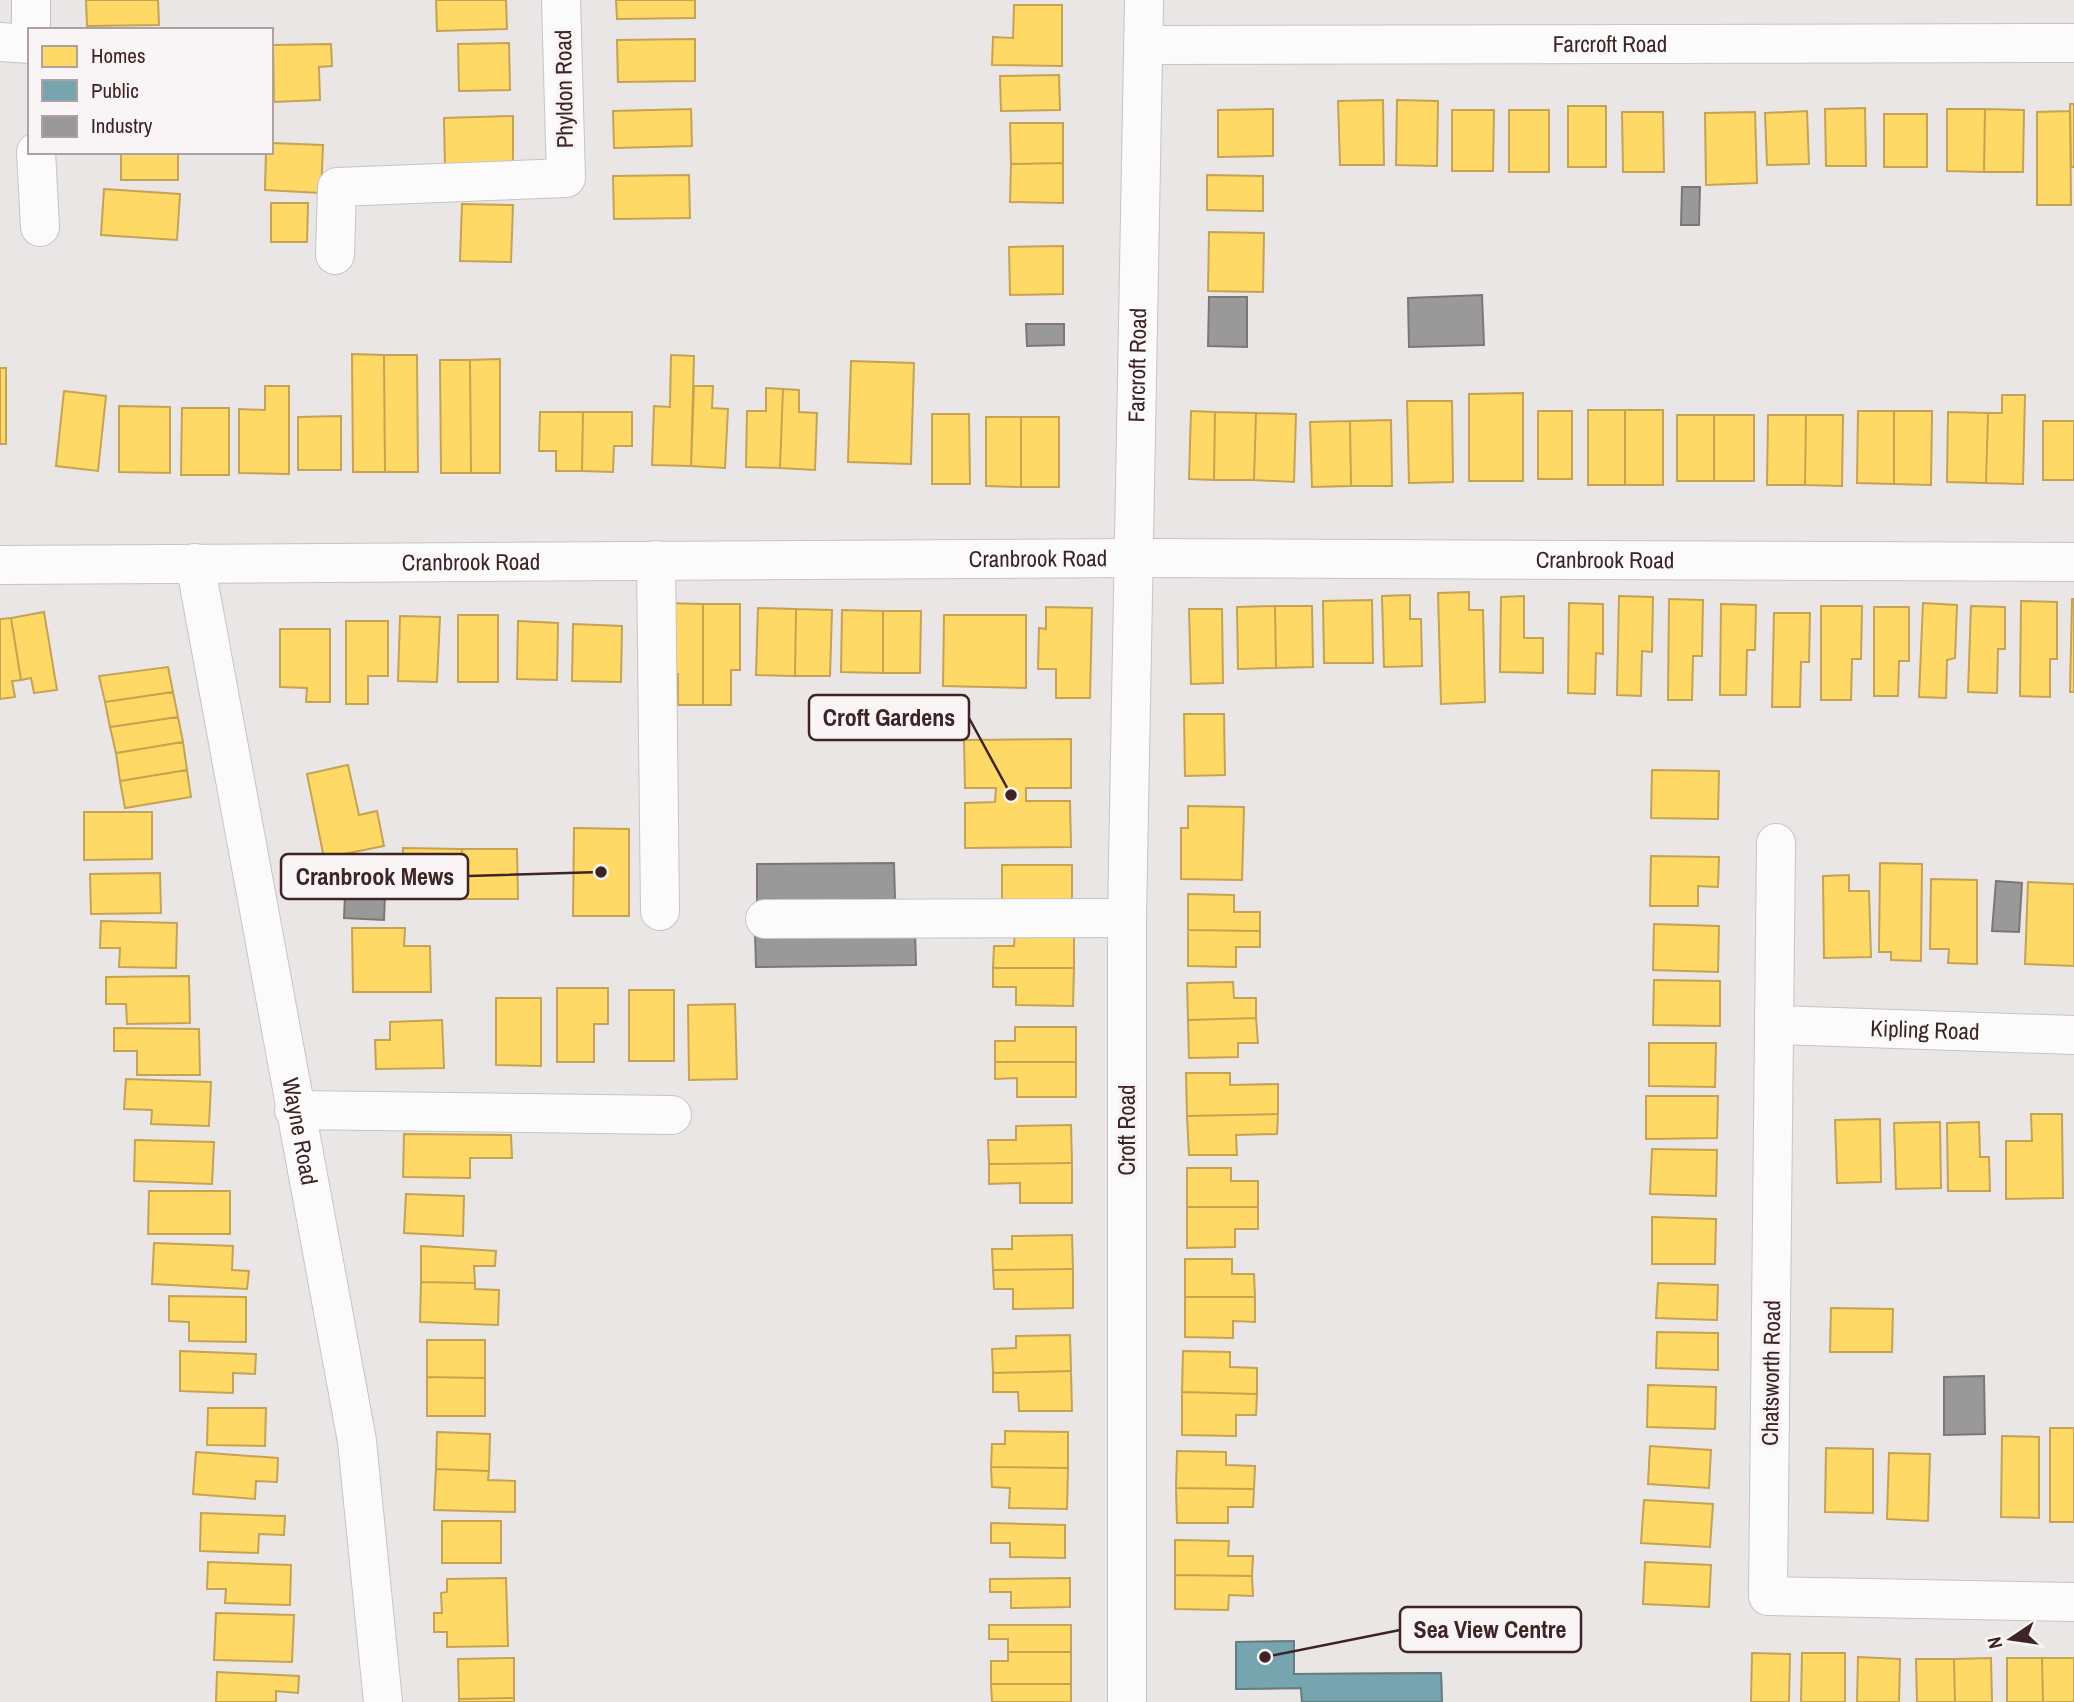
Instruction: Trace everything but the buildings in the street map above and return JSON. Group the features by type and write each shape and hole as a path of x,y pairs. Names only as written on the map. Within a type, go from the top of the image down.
{"street":[{"path":"30,28 31,0"},
{"name":"Phyldon Road","path":"335,255 337,187 566,178 561,0"},
{"name":"Farcroft Road","path":"1135,558 1144,0"},
{"path":"0,43 28,44"},
{"name":"Farcroft Road","path":"1144,45 2074,43"},
{"path":"36,154 40,227"},
{"name":"Cranbrook Road","path":"0,565 1135,558 2074,562"},
{"name":"Croft Road","path":"1127,1702 1127,918 1135,558"},
{"path":"656,560 660,911"},
{"name":"Wayne Road","path":"195,563 356,1441 383,1702"},
{"name":"Chatsworth Road","path":"1776,843 1768,1596 2074,1602"},
{"path":"765,919 1127,918"},
{"name":"Kipling Road","path":"1776,1025 2074,1035"},
{"path":"295,1111 672,1115"}],"place":[{"name":"Croft Gardens","path":"1011,795"},
{"name":"Cranbrook Mews","path":"601,872"},
{"name":"Sea View Centre","path":"1265,1657"}]}
